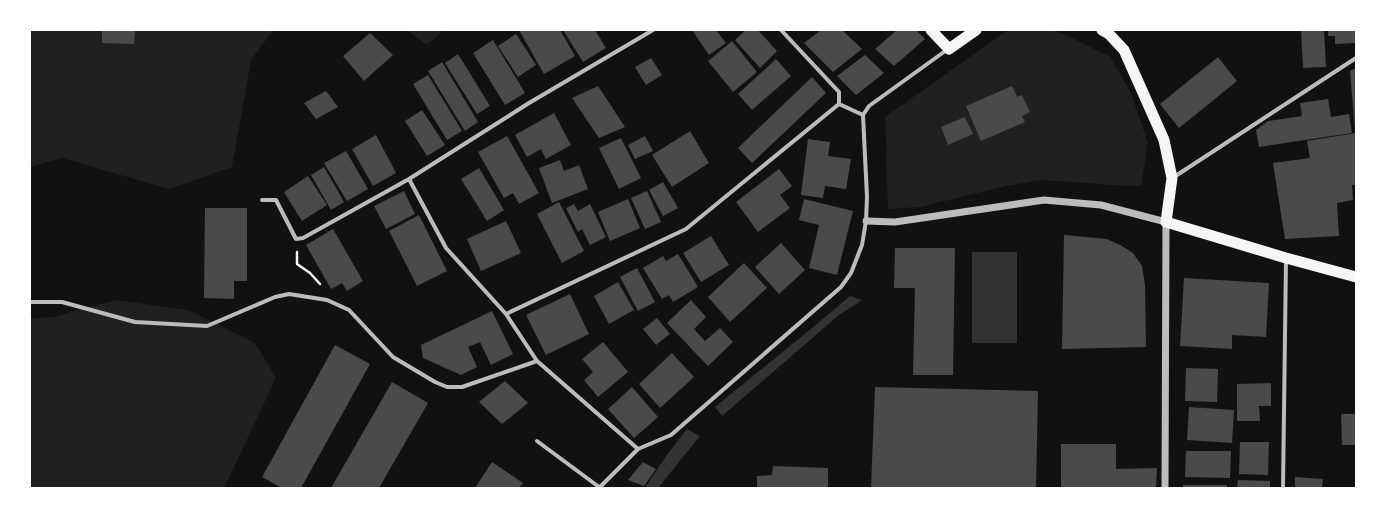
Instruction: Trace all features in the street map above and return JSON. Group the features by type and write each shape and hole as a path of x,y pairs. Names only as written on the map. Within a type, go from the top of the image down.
{"highway":[{"path":"931,30 949,49 976,30"},
{"path":"1102,30 1109,34 1124,50 1164,140 1172,178 1166,222 1286,258 1356,277"}],"street":[{"path":"262,200 276,200 296,239 303,238 409,179 529,103 653,30"},
{"path":"781,30 839,92 839,104"},
{"path":"537,441 599,488 638,449 671,435 841,287 851,273 862,245 866,221 867,197 864,115 869,106 949,49"},
{"path":"1172,178 1356,58"},
{"path":"506,314 686,229 839,104"},
{"path":"839,104 864,115"},
{"path":"409,179 446,248 506,314 537,361 638,449"},
{"path":"866,221 895,222 1044,200 1101,205 1166,222 1165,488"},
{"path":"1283,488 1286,258"},
{"path":"30,302 62,302 135,322 207,326 275,297 289,294 327,300 349,310 393,357 435,382 447,387 462,387 537,361"}],"path":[{"path":"296,239 297,264 310,273 321,285 327,300"}],"shaded area":[{"path":"30,30 234,30 235,32 236,30 273,30 251,60 232,167 169,189 62,158 30,167"},
{"path":"407,30 444,30 427,45"},
{"path":"1008,30 1053,30 1110,57 1131,93 1148,143 1141,186 1040,180 1006,186 920,207 888,209 885,117"},
{"path":"972,252 1017,252 1017,343 972,343"},
{"path":"850,296 862,300 839,315 722,416 715,407"},
{"path":"115,300 188,310 255,343 276,378 225,486 226,488 30,488 30,318 54,317"},
{"path":"687,429 700,436 658,488 645,488 666,456"}],"building":[{"path":"102,30 135,30 134,44 102,43"},
{"path":"519,30 560,30 575,56 544,74"},
{"path":"563,30 595,30 606,48 583,62"},
{"path":"692,30 716,30 726,43 709,55"},
{"path":"746,30 758,30 777,51 760,68 735,40"},
{"path":"821,30 842,30 862,49 833,72 804,43"},
{"path":"897,30 916,30 925,39 894,66 875,49"},
{"path":"1301,30 1324,30 1326,67 1303,68"},
{"path":"1328,30 1356,30 1356,43 1335,44 1335,36 1328,36"},
{"path":"370,33 393,55 364,81 343,56"},
{"path":"516,34 536,65 518,77 498,46"},
{"path":"493,40 525,93 505,105 473,53"},
{"path":"732,41 757,72 733,92 708,61"},
{"path":"458,54 490,106 477,114 445,63"},
{"path":"865,55 884,73 856,95 837,76"},
{"path":"1218,57 1237,81 1179,128 1160,104"},
{"path":"651,58 662,75 646,85 635,67"},
{"path":"776,59 791,76 752,110 738,94"},
{"path":"442,62 478,122 465,131 428,71"},
{"path":"1356,68 1356,130 1355,131 1350,71"},
{"path":"428,75 462,131 447,140 413,84"},
{"path":"812,77 826,93 752,163 738,148"},
{"path":"598,86 625,127 599,138 572,98"},
{"path":"1012,86 1017,97 1022,95 1030,112 1022,116 1025,122 981,141 966,106"},
{"path":"326,91 338,107 316,119 304,103"},
{"path":"1328,99 1331,117 1349,114 1352,133 1259,147 1256,130 1268,121 1302,116 1300,103"},
{"path":"422,110 445,145 427,156 405,121"},
{"path":"554,113 571,145 546,159 541,149 527,157 515,135"},
{"path":"965,117 973,134 948,145 941,127"},
{"path":"690,131 709,163 672,187 652,155"},
{"path":"1356,133 1356,185 1352,185 1353,200 1337,203 1339,236 1285,239 1273,163 1310,158 1307,141"},
{"path":"376,135 396,173 373,186 352,149"},
{"path":"507,136 539,193 519,204 513,193 504,198 478,152"},
{"path":"645,136 653,151 635,159 628,145"},
{"path":"621,138 641,178 619,189 599,148"},
{"path":"808,139 830,142 828,156 851,159 846,189 825,186 823,198 801,195"},
{"path":"346,151 368,189 347,201 324,163"},
{"path":"560,160 564,171 579,165 588,189 552,203 539,168"},
{"path":"324,167 344,202 331,210 311,175"},
{"path":"479,168 504,210 487,221 461,179"},
{"path":"779,169 792,186 780,195 790,208 758,232 736,202"},
{"path":"308,176 327,205 302,221 284,192"},
{"path":"663,182 678,208 663,216 649,190"},
{"path":"404,191 415,214 386,229 374,206"},
{"path":"647,191 661,222 645,229 631,198"},
{"path":"628,199 640,228 610,241 598,212"},
{"path":"804,199 853,211 837,275 809,268 819,225 799,220"},
{"path":"559,202 584,251 562,263 537,214"},
{"path":"574,204 578,211 590,204 606,237 590,245 582,229 578,232 566,208"},
{"path":"205,208 247,208 247,281 234,281 234,299 204,298"},
{"path":"419,215 447,271 417,286 389,231"},
{"path":"506,221 521,253 481,271 467,239"},
{"path":"333,229 363,281 347,291 342,283 331,289 306,245"},
{"path":"1064,235 1107,239 1133,253 1142,266 1145,285 1146,347 1062,349"},
{"path":"711,236 729,265 701,282 683,253"},
{"path":"781,243 805,270 779,294 755,267"},
{"path":"895,248 955,248 953,375 913,375 915,288 894,288"},
{"path":"678,254 698,287 673,302 669,295 662,299 643,268 663,256 666,261"},
{"path":"744,263 767,288 730,322 708,297"},
{"path":"637,268 655,302 638,311 620,277"},
{"path":"1184,278 1269,283 1266,337 1232,335 1232,349 1180,346"},
{"path":"618,282 634,310 609,324 594,296"},
{"path":"570,294 589,334 546,355 526,315"},
{"path":"691,300 706,317 694,329 705,341 720,328 733,342 708,366 667,323"},
{"path":"492,311 513,354 491,365 480,342 468,347 477,367 461,375 423,358 421,345"},
{"path":"657,318 670,334 656,345 643,329"},
{"path":"603,342 628,372 598,397 584,380 593,372 582,359"},
{"path":"335,345 370,364 301,488 282,488 262,477"},
{"path":"672,353 694,377 660,408 639,384"},
{"path":"1186,368 1218,369 1217,402 1185,401"},
{"path":"505,381 528,403 502,424 479,402"},
{"path":"392,382 428,403 379,488 331,488"},
{"path":"1271,383 1271,406 1259,406 1260,421 1237,421 1237,384"},
{"path":"632,387 658,417 634,438 608,409"},
{"path":"875,387 1038,391 1036,488 871,488"},
{"path":"1189,407 1234,410 1232,443 1187,440"},
{"path":"1341,414 1356,414 1356,445 1342,445"},
{"path":"1240,442 1269,442 1268,475 1239,474"},
{"path":"1061,444 1116,444 1116,469 1157,468 1156,488 1061,488"},
{"path":"1186,451 1231,451 1230,478 1185,477"},
{"path":"492,462 523,483 519,488 475,488"},
{"path":"643,462 656,469 644,486 628,480"},
{"path":"773,466 828,468 828,488 757,488 757,476 772,475"},
{"path":"1295,477 1323,479 1322,488 1295,488"},
{"path":"1238,480 1270,481 1270,488 1237,488"},
{"path":"1183,485 1227,485 1227,488 1183,488"}]}
